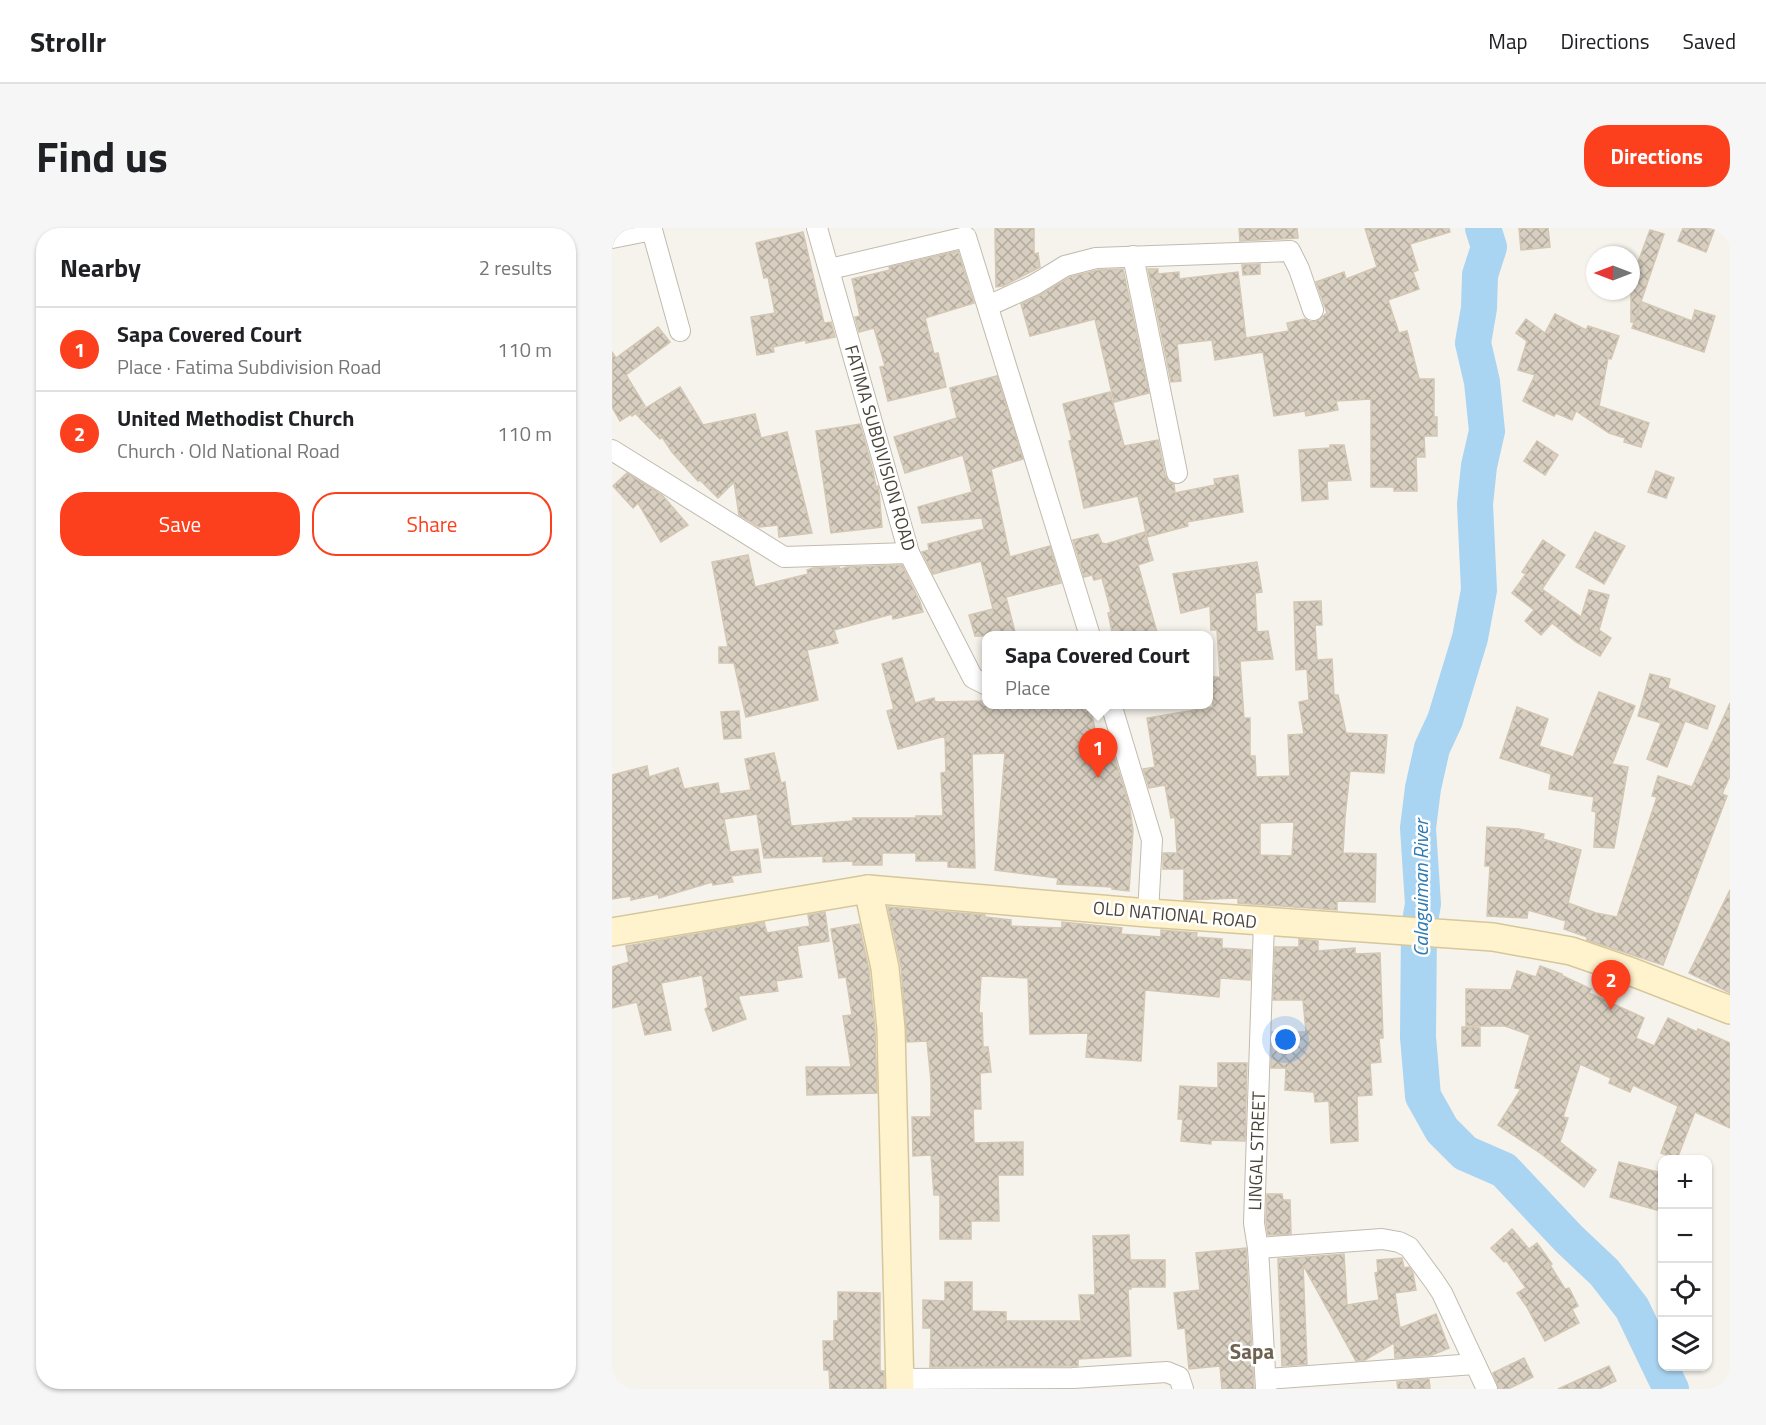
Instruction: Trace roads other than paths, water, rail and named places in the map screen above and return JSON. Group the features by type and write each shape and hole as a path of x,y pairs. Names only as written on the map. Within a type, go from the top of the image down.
{"main road":[{"name":"OLD NATIONAL ROAD","path":"612,932 868,889 1264,922 1493,937 1571,951 1632,972 1730,1011"},
{"path":"868,889 885,968 891,1029 900,1384"}],"street":[{"name":"FATIMA SUBDIVISION ROAD","path":"817,228 909,553 973,678 982,682"},
{"path":"612,238 652,230 681,331"},
{"path":"830,269 966,237 1088,631"},
{"path":"988,306 1034,285 1065,266 1096,258 1290,251 1299,268 1313,310"},
{"path":"1133,256 1177,473"},
{"path":"612,450 784,557 909,553"},
{"path":"1112,709 1152,840 1148,913"},
{"name":"LINGAL STREET","path":"1264,922 1254,1223 1258,1248 1266,1384 1475,1364"},
{"path":"1258,1248 1382,1239 1399,1242 1409,1247 1442,1293 1487,1389"},
{"path":"900,1384 1167,1372 1179,1377 1183,1389"}],"waterway":[{"name":"Calaguiman River","path":"1483,228 1489,247 1480,275 1479,308 1473,343 1482,382 1487,431 1479,466 1475,504 1479,590 1470,638 1445,720 1432,748 1423,788 1418,828 1423,904 1419,927 1418,1037 1423,1096 1442,1130 1465,1153 1504,1170 1569,1239 1604,1272 1632,1308 1671,1389"}],"place":[{"name":"Sapa Covered Court","path":"1098,778"},
{"name":"United Methodist Church","path":"1611,1010"}],"district":[{"name":"Sapa","path":"1252,1352"}]}
